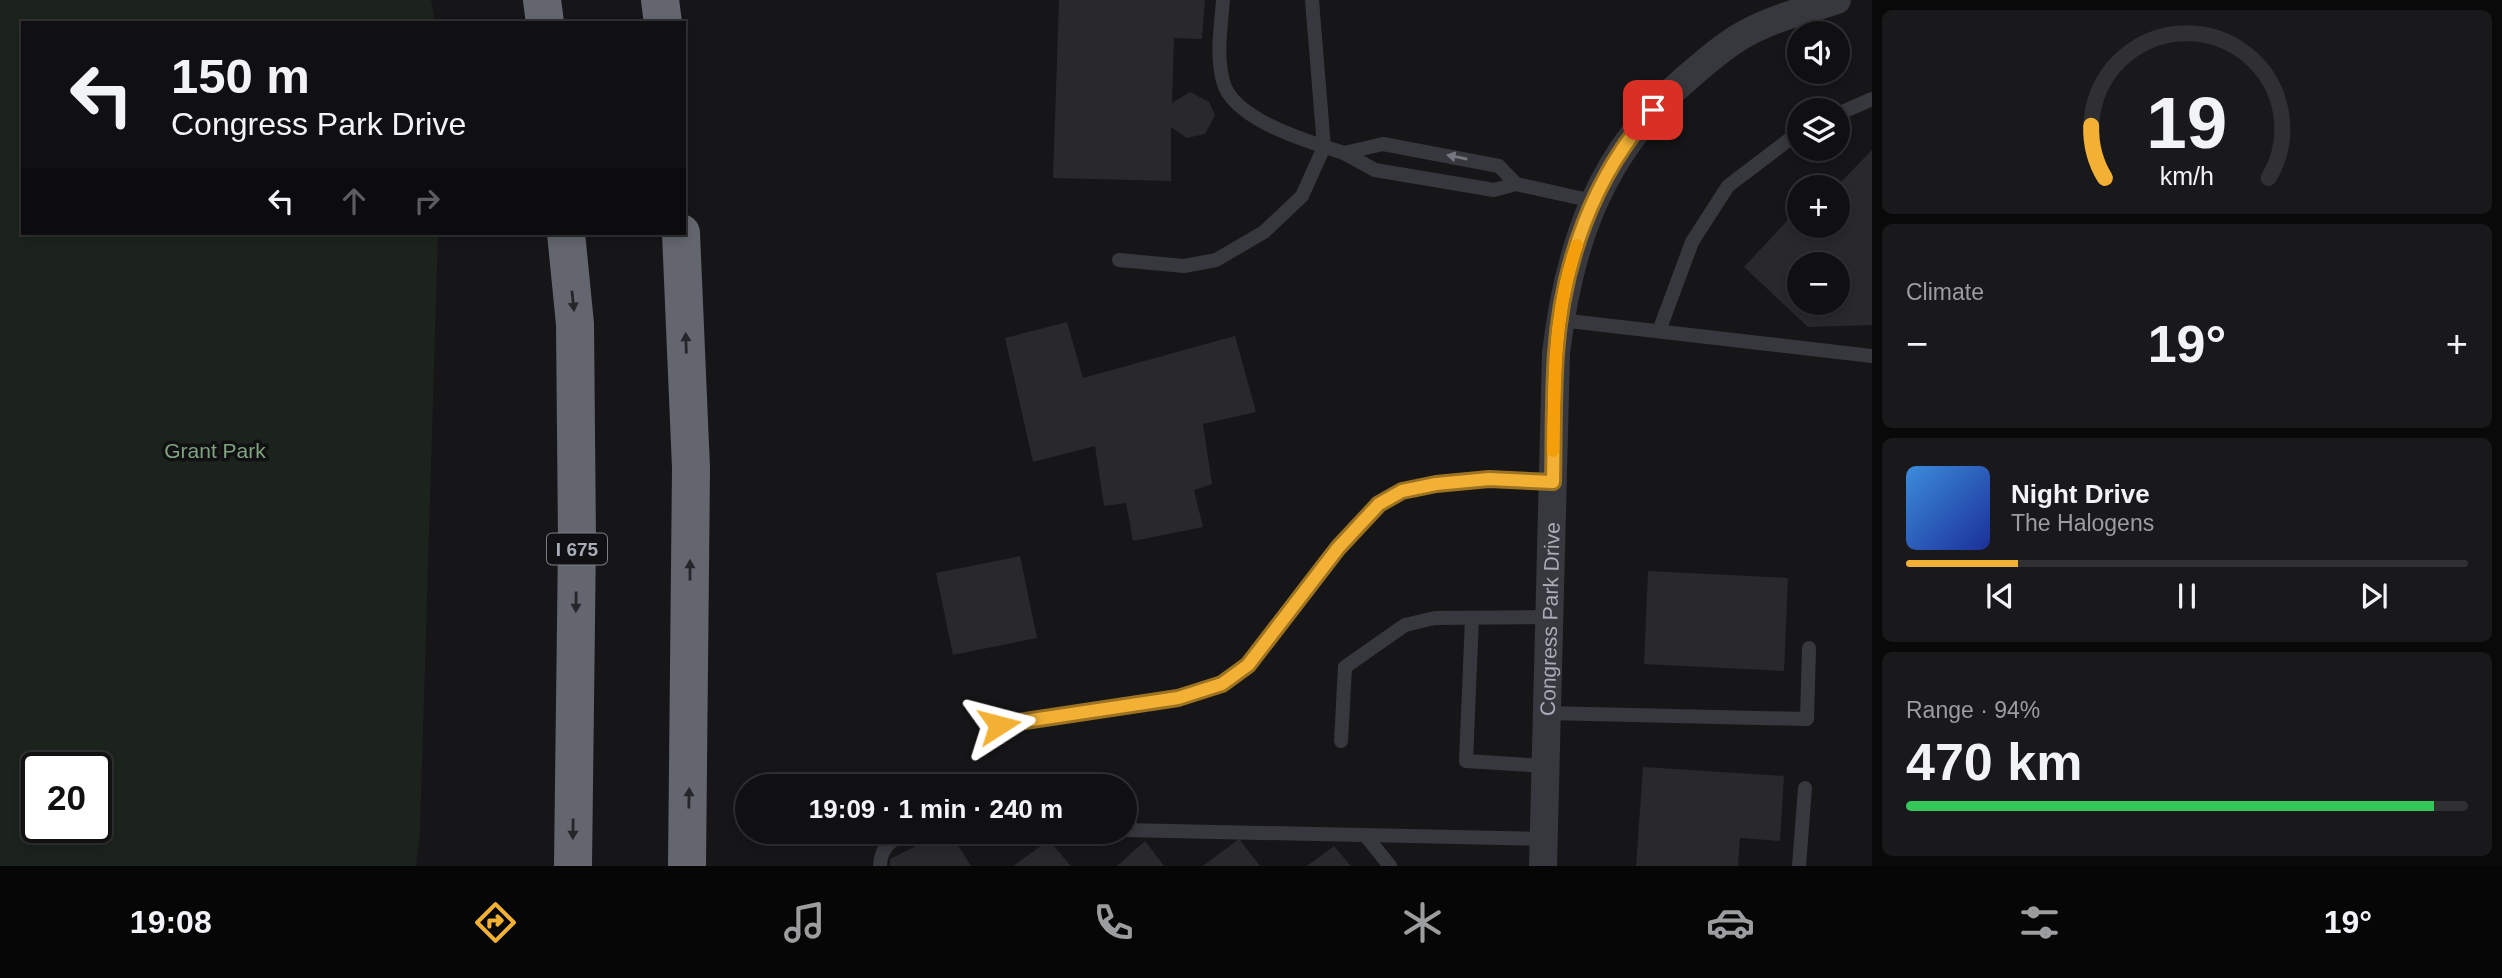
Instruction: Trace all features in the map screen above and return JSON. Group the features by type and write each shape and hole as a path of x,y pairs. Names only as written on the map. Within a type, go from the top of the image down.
{"highway":[{"path":"542,0 545,21"},
{"path":"660,0 663,21"},
{"name":"I 675","path":"566,235 576,338 577,540 573,866"},
{"path":"681,235 691,468 687,866"}],"street":[{"name":"Congress Park Drive","path":"1543,852 1556,353 1560,320 1575,251 1593,201 1612,163 1638,127 1668,94 1739,37 1771,21 1837,0"}],"lane":[{"path":"1223,0 1220,61 1223,84 1234,102 1268,125 1344,153 1375,170 1494,190 1516,184 1593,201"},
{"path":"1119,260 1184,266 1216,260 1264,232 1303,196 1324,147 1312,0"},
{"path":"1850,109 1872,99"},
{"path":"1659,331 1692,242 1728,187 1787,141"},
{"path":"1344,153 1383,144 1499,166 1516,184"},
{"path":"1560,320 1872,356"},
{"path":"999,725 1178,698 1222,684 1248,665 1338,548 1379,504 1402,491 1436,484 1489,479 1553,482"},
{"path":"1341,741 1345,667 1405,625 1435,618 1549,617"},
{"path":"1472,618 1466,761 1545,766"},
{"path":"1546,713 1807,719 1810,648"},
{"path":"1799,866 1805,788"},
{"path":"1137,831 1365,835 1543,852"},
{"path":"1365,835 1390,866"},
{"path":"880,866 881,853 889,844"}],"green space":[{"name":"Grant Park","path":"0,0 431,0 435,21 21,21 21,235 438,235 420,830 416,866 0,866"}],"building":[{"path":"1059,0 1205,0 1202,39 1174,38 1172,103 1190,92 1209,102 1215,115 1205,134 1187,138 1171,127 1171,181 1053,178"},
{"path":"1872,150 1872,325 1808,327 1795,315 1850,315 1850,252 1787,252 1787,307 1744,267 1787,221 1787,238 1850,238 1850,175 1848,175"},
{"path":"1067,322 1083,378 1235,336 1256,412 1203,424 1212,484 1194,490 1203,527 1133,541 1126,503 1104,506 1095,446 1033,462 1005,338"},
{"path":"1020,556 1037,638 953,655 936,573"},
{"path":"1648,571 1788,578 1784,671 1644,664"},
{"path":"1643,767 1784,776 1780,841 1740,838 1738,866 1636,866"},
{"path":"1239,839 1260,866 1203,866"},
{"path":"1145,841 1164,866 1117,866"},
{"path":"920,844 957,844 971,866 890,866 890,859"},
{"path":"1043,844 1052,844 1071,866 1013,866"},
{"path":"1334,846 1351,866 1307,866"}],"slow traffic":[{"path":"1553,451 1556,353 1562,302 1577,245"}],"route":[{"path":"999,725 1178,698 1222,684 1248,665 1338,548 1379,504 1402,491 1436,484 1489,479 1553,482 1556,353 1562,302 1575,251 1593,202 1612,163 1653,110"}]}
